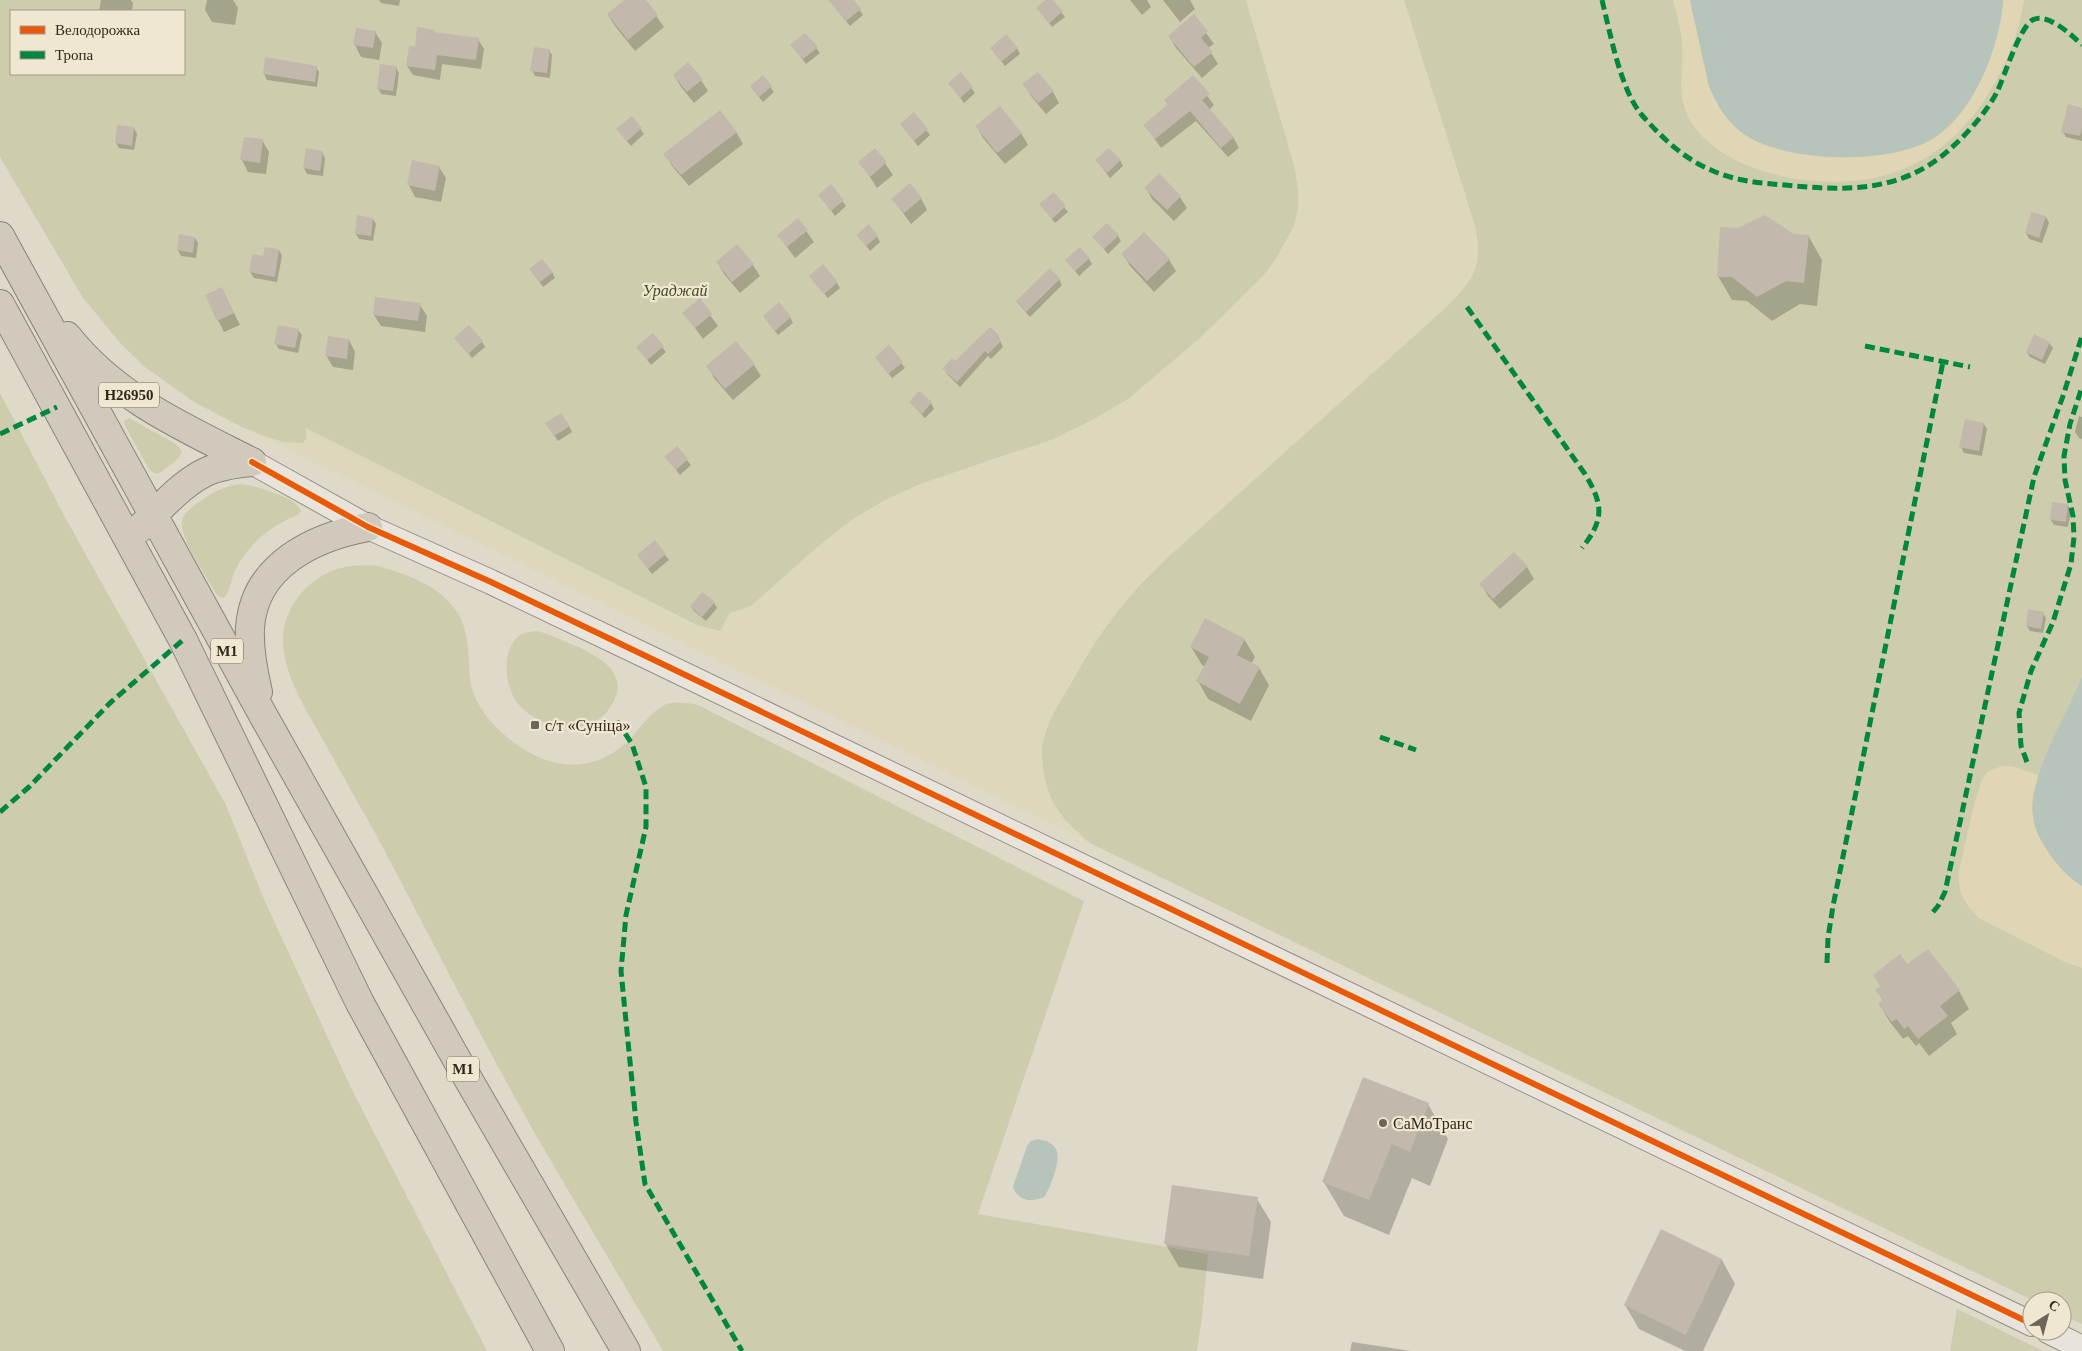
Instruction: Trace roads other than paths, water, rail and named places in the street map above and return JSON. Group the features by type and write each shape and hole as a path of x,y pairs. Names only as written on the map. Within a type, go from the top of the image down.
{"highway":[{"name":"М1","path":"0,236 152,516 263,715 451,1049 626,1351"},
{"name":"Н26950","path":"33,294 71,342 104,376 134,399 170,421 252,462"},
{"name":"М1","path":"0,304 183,640 360,1003 550,1351"},
{"path":"129,538 196,478 212,470 252,462"},
{"path":"263,715 251,651 250,627 256,600 269,577 286,560 306,547 347,531 368,527"}],"street":[{"name":"Н26950","path":"252,462 368,527 491,582 650,658 2022,1319"},
{"path":"2068,1341 2082,1348"}],"place":[{"name":"с/т «Суніца»","path":"535,725"},
{"name":"СаМоТранс","path":"1383,1123"}],"park label":[{"name":"Ураджай","path":"675,290"}]}
